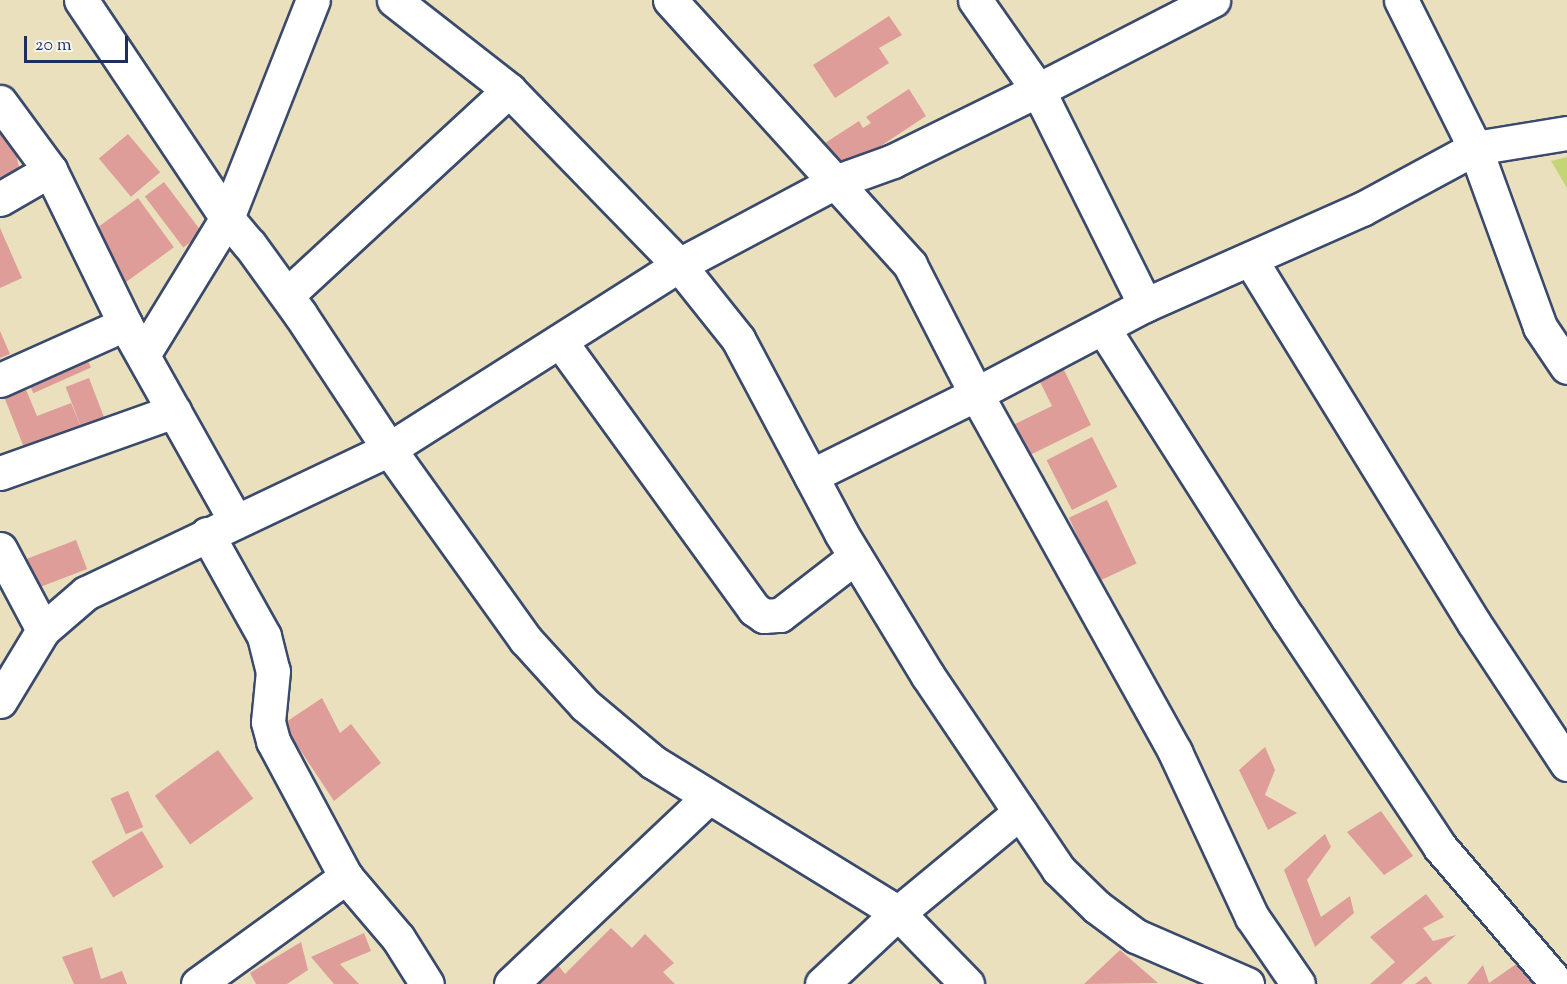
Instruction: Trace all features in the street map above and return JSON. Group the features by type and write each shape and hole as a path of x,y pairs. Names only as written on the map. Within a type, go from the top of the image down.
{"street":[{"path":"81,0 227,218 287,295 389,448 525,639 585,705 653,762 898,913 967,984"},
{"path":"143,355 227,218 313,0"},
{"path":"394,0 509,90 679,265 738,339 855,557 928,676 1058,869 1097,908 1136,936 1247,984"},
{"path":"670,0 910,265 976,394 1175,752 1252,917 1298,984"},
{"path":"975,0 1038,90 1145,305"},
{"path":"0,701 43,630 86,593 389,448 679,265 835,182 893,161 1213,0"},
{"path":"1401,0 1475,148 1540,327 1567,367"},
{"path":"287,295 509,90"},
{"path":"0,102 50,170 125,324 174,411 264,636 273,671 268,722 273,741 346,877 398,938 427,984"},
{"path":"811,476 976,394 1145,305 1362,209 1475,148 1567,133"},
{"path":"0,200 50,170"},
{"path":"1250,259 1474,623 1564,752"},
{"path":"0,380 125,324"},
{"path":"1103,328 1288,618 1440,847 1558,984"},
{"path":"560,340 754,609 764,616 780,615 855,557"},
{"path":"0,473 174,411"},
{"path":"0,549 43,630"},
{"path":"511,984 710,797"},
{"path":"822,984 898,913 1020,812"},
{"path":"198,984 346,877"}],"green space":[{"path":"1567,157 1567,188 1551,161"}],"building":[{"path":"889,16 902,35 879,48 889,63 835,98 813,65"},
{"path":"909,89 926,116 843,171 825,143 859,121 863,128 871,123 866,117"},
{"path":"0,122 15,149 20,172 0,182"},
{"path":"128,134 160,172 131,197 99,158"},
{"path":"164,182 203,233 183,248 145,196"},
{"path":"138,198 174,247 121,286 85,236"},
{"path":"0,228 22,278 0,288"},
{"path":"0,331 10,354 0,358"},
{"path":"84,352 91,368 33,393 26,378"},
{"path":"1063,368 1091,425 1028,456 1013,425 1052,406 1039,380"},
{"path":"89,378 104,418 81,427 66,387"},
{"path":"24,385 37,416 71,403 81,427 25,450 3,394"},
{"path":"1092,437 1117,487 1072,510 1047,460"},
{"path":"1107,500 1137,563 1099,581 1069,518"},
{"path":"76,540 87,569 26,592 15,563"},
{"path":"322,698 340,733 351,724 381,763 334,801 283,724"},
{"path":"1265,747 1275,770 1265,795 1297,813 1268,830 1239,770"},
{"path":"218,750 253,799 190,844 155,796"},
{"path":"128,791 143,827 126,834 111,798"},
{"path":"1381,811 1413,856 1384,875 1347,832"},
{"path":"142,831 164,867 113,897 91,861"},
{"path":"1325,834 1331,847 1307,880 1321,917 1350,896 1354,913 1315,947 1284,870"},
{"path":"1426,894 1444,917 1423,928 1433,941 1456,935 1401,984 1370,984 1395,962 1370,937"},
{"path":"611,928 632,948 645,934 674,963 663,972 675,984 529,984 554,960 565,974"},
{"path":"364,933 371,951 340,964 359,984 334,984 311,957"},
{"path":"301,942 308,970 287,984 256,984 250,973"},
{"path":"92,947 101,979 122,971 127,984 74,984 62,957"},
{"path":"1120,950 1158,983 1084,984"},
{"path":"1522,960 1539,984 1467,984 1483,965 1489,983"},
{"path":"1426,976 1432,984 1415,984"}]}
